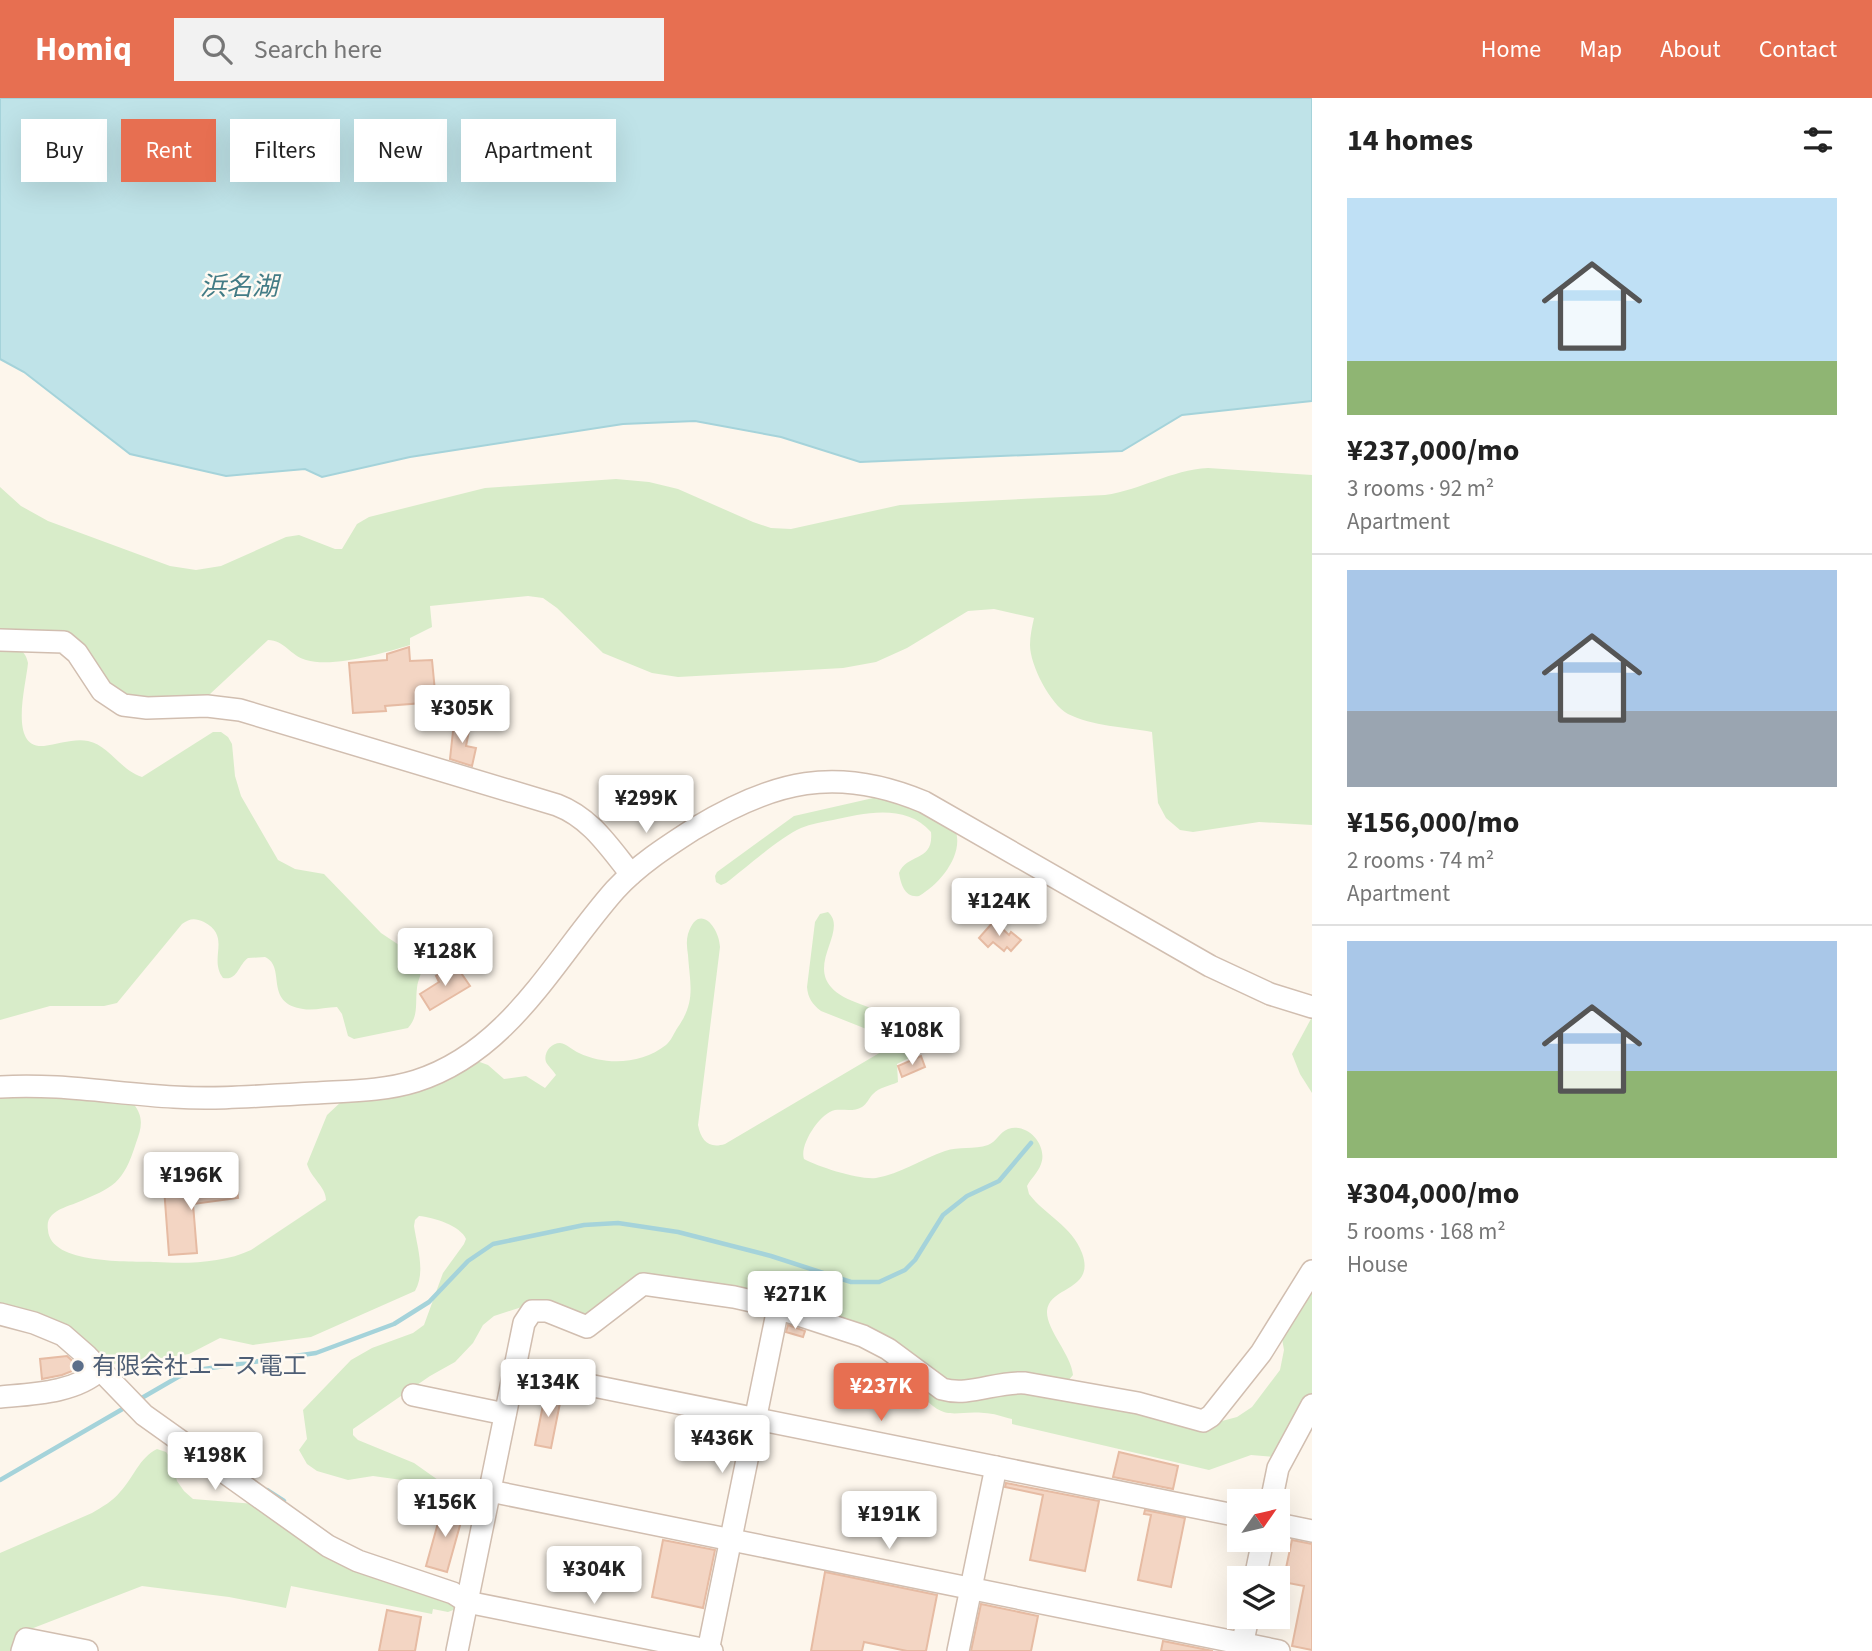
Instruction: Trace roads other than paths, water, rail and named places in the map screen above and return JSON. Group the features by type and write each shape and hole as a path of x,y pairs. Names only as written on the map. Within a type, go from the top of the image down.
{"street":[{"path":"0,640 64,642 77,653 102,691 123,705 148,708 207,706 240,710 557,805 589,823 631,874"},
{"path":"0,1087 43,1086 203,1098 371,1090 415,1081 456,1063 501,1030 603,905 631,874 664,848 720,814 758,795 799,784 821,782 874,786 924,802 1230,976 1270,994 1312,1007"},
{"path":"457,1651 524,1324 532,1311 547,1311 587,1327 643,1284 734,1297 778,1308 876,1342 942,1389 952,1392 1025,1383 1138,1403 1203,1421 1211,1416 1261,1353 1312,1271"},
{"path":"0,1314 34,1323 63,1335 152,1422 328,1546 358,1561 453,1593 467,1602 710,1651 778,1308"},
{"path":"0,1397 55,1390 93,1376 100,1370"},
{"path":"514,1370 1227,1514"},
{"path":"413,1395 505,1414"},
{"path":"1274,1489 1278,1468 1309,1416"},
{"path":"958,1651 996,1467"},
{"path":"490,1491 1241,1647 1279,1651"},
{"path":"1290,1526 1312,1531"},
{"path":"1241,1647 1245,1629"},
{"path":"22,1651 26,1639 87,1651"}],"water":[{"name":"浜名湖","path":"0,98 1312,98 1312,401 1182,415 1122,451 860,462 781,437 695,421 623,424 410,457 322,477 305,469 226,476 130,454 24,372 0,359"}],"waterway":[{"path":"140,1399 178,1377 197,1370 316,1353 394,1324 429,1302 468,1261 493,1244 584,1225 618,1223 678,1232 771,1256 851,1282 879,1282 905,1270 915,1260 943,1215 967,1196 999,1181 1031,1143"},
{"path":"0,1480 126,1407"},
{"path":"267,1490 284,1501"}],"place":[{"name":"有限会社エース電工","path":"78,1366"}]}
